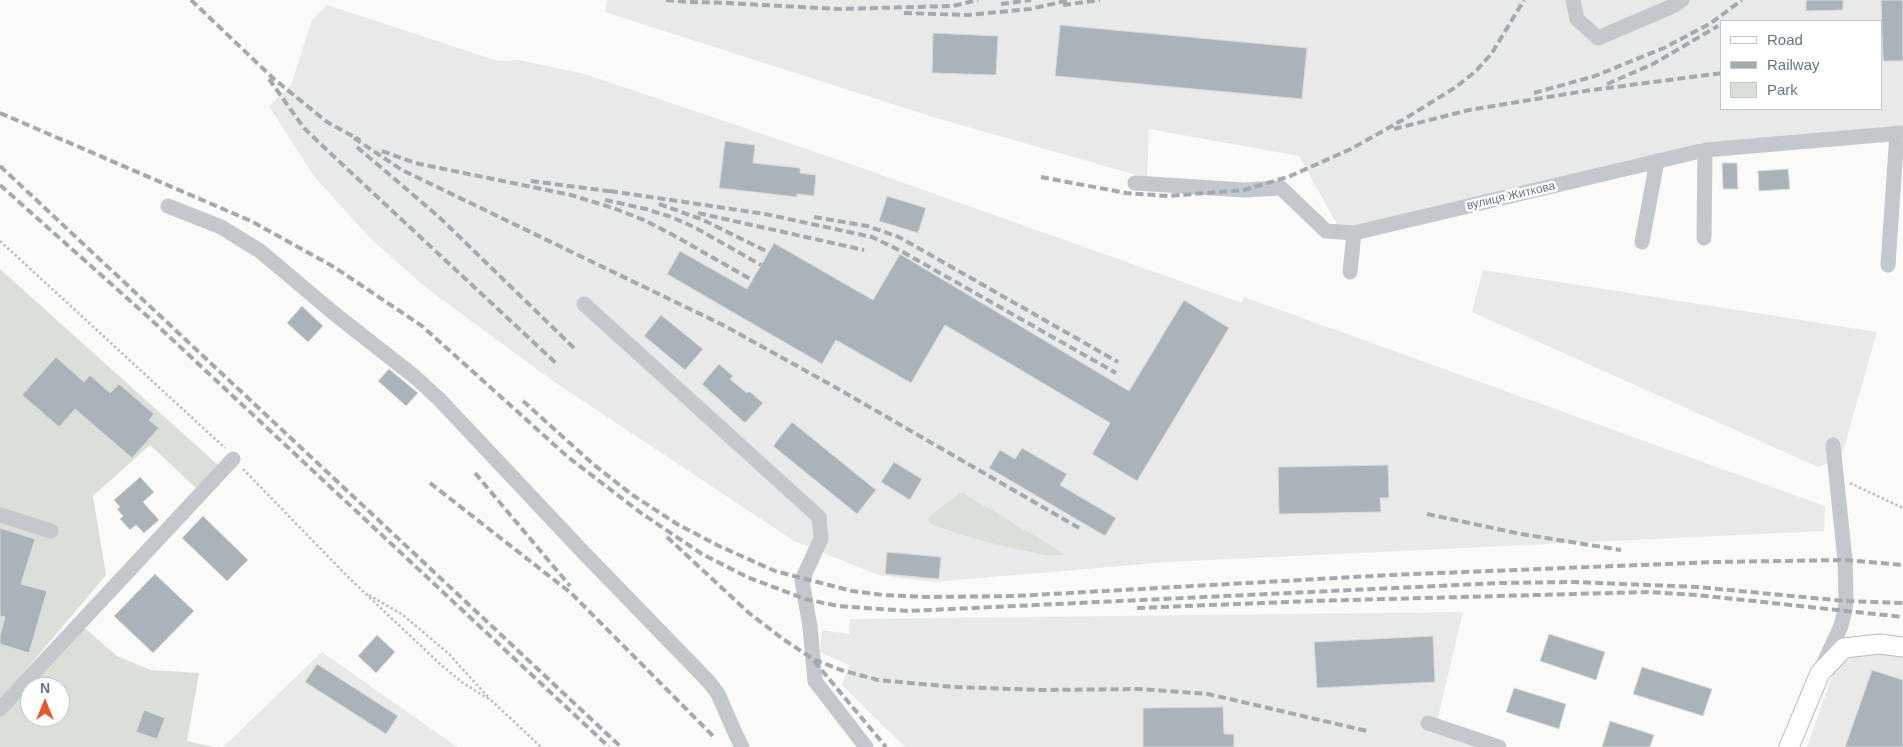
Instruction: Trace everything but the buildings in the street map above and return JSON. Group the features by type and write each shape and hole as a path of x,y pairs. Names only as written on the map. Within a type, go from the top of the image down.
{"main road":[{"path":"1789,747 1820,673 1844,648 1880,644 1903,648"}],"street":[{"path":"1573,0 1577,19 1598,38 1676,5 1682,0"},
{"path":"1888,265 1900,133"},
{"name":"вулиця Житкова","path":"1135,183 1244,190 1281,188 1326,232 1354,233 1705,150 1900,133"},
{"path":"1704,238 1705,150"},
{"path":"1642,242 1657,161"},
{"path":"168,206 221,227 260,250 336,316 415,377 440,399 583,552 709,682 718,694 742,747"},
{"path":"1350,272 1354,233"},
{"path":"584,304 820,517 821,538 802,580 810,627 815,681 866,747"},
{"path":"1820,673 1846,610 1845,560 1833,445"},
{"path":"0,710 233,459"},
{"path":"0,515 51,531"},
{"path":"1428,723 1499,747"}],"path":[{"path":"0,241 224,447 233,459 349,578 440,664 464,684 492,701"},
{"path":"1836,476 1903,508"},
{"path":"366,594 403,615 449,654 492,701 541,747"}],"shaded area":[{"path":"607,0 1903,0 1903,126 1701,146 1373,224 1339,228 1299,156 1149,129 1147,178 936,118 605,12"},
{"path":"327,5 498,61 519,60 585,74 842,161 1242,303 1244,297 1825,506 1824,531 1167,562 934,582 878,575 794,541 550,379 424,286 371,239 313,175 269,106 291,85 312,20"},
{"path":"1483,270 1877,332 1841,458 1818,467 1472,312"},
{"path":"1463,612 1435,730 1479,747 905,747 842,685 849,665 820,652 822,630 849,634 850,619"},
{"path":"1846,637 1903,657 1903,747 1807,747"},
{"path":"322,652 457,747 223,747"}],"green space":[{"path":"0,269 218,465 196,488 150,445 93,496 106,575 9,690 20,680 20,727 70,727 70,677 23,677 81,625 117,656 151,670 199,673 187,741 213,747 0,747"},
{"path":"960,493 963,493 1066,555 1045,555 1003,546 931,524 928,519 932,514"}],"railway":[{"path":"191,0 274,79 327,122 360,140"},
{"path":"666,0 732,3"},
{"path":"726,3 839,9 953,6 978,0"},
{"path":"1001,4 1031,0"},
{"path":"904,13 968,15 1030,9 1070,0"},
{"path":"1063,5 1100,0"},
{"path":"1041,177 1126,193 1168,196 1244,190 1288,177 1351,149 1456,87 1476,71 1492,53 1524,0"},
{"path":"1534,93 1595,76 1664,48 1711,23 1742,0"},
{"path":"1607,84 1653,64 1718,26"},
{"path":"1394,129 1469,110 1585,91 1720,73"},
{"path":"269,79 304,128 558,365"},
{"path":"0,113 251,221 334,267 422,326 568,457 641,513 702,554 747,577 805,599 838,606 909,611 1500,583 1574,582 1697,587 1846,601 1903,603"},
{"path":"354,138 402,170 725,326 1081,529"},
{"path":"357,147 438,216 575,349"},
{"path":"382,151 415,163 571,195 613,208 644,220 673,235 752,280"},
{"path":"0,166 621,747"},
{"path":"531,181 615,192"},
{"path":"0,185 146,315 609,747"},
{"path":"610,191 765,214 872,237 903,252 1116,373"},
{"path":"605,200 646,209 671,217 694,227 761,265"},
{"path":"659,204 701,219 768,252"},
{"path":"698,213 864,250"},
{"path":"814,217 867,226 899,237 1118,362"},
{"path":"523,401 593,464 631,494 677,524 719,546 775,571 852,591 883,595 927,597 1015,596 1390,575 1715,562 1845,560 1903,565"},
{"path":"475,473 570,586"},
{"path":"430,483 571,593 713,736"},
{"path":"1427,514 1521,534 1621,550"},
{"path":"667,537 749,613 783,639 813,659 841,670 878,680 954,687 1042,690 1140,689 1208,694 1367,731"},
{"path":"1137,608 1312,601 1649,592 1697,595 1903,617"},
{"path":"814,661 886,747"}]}
